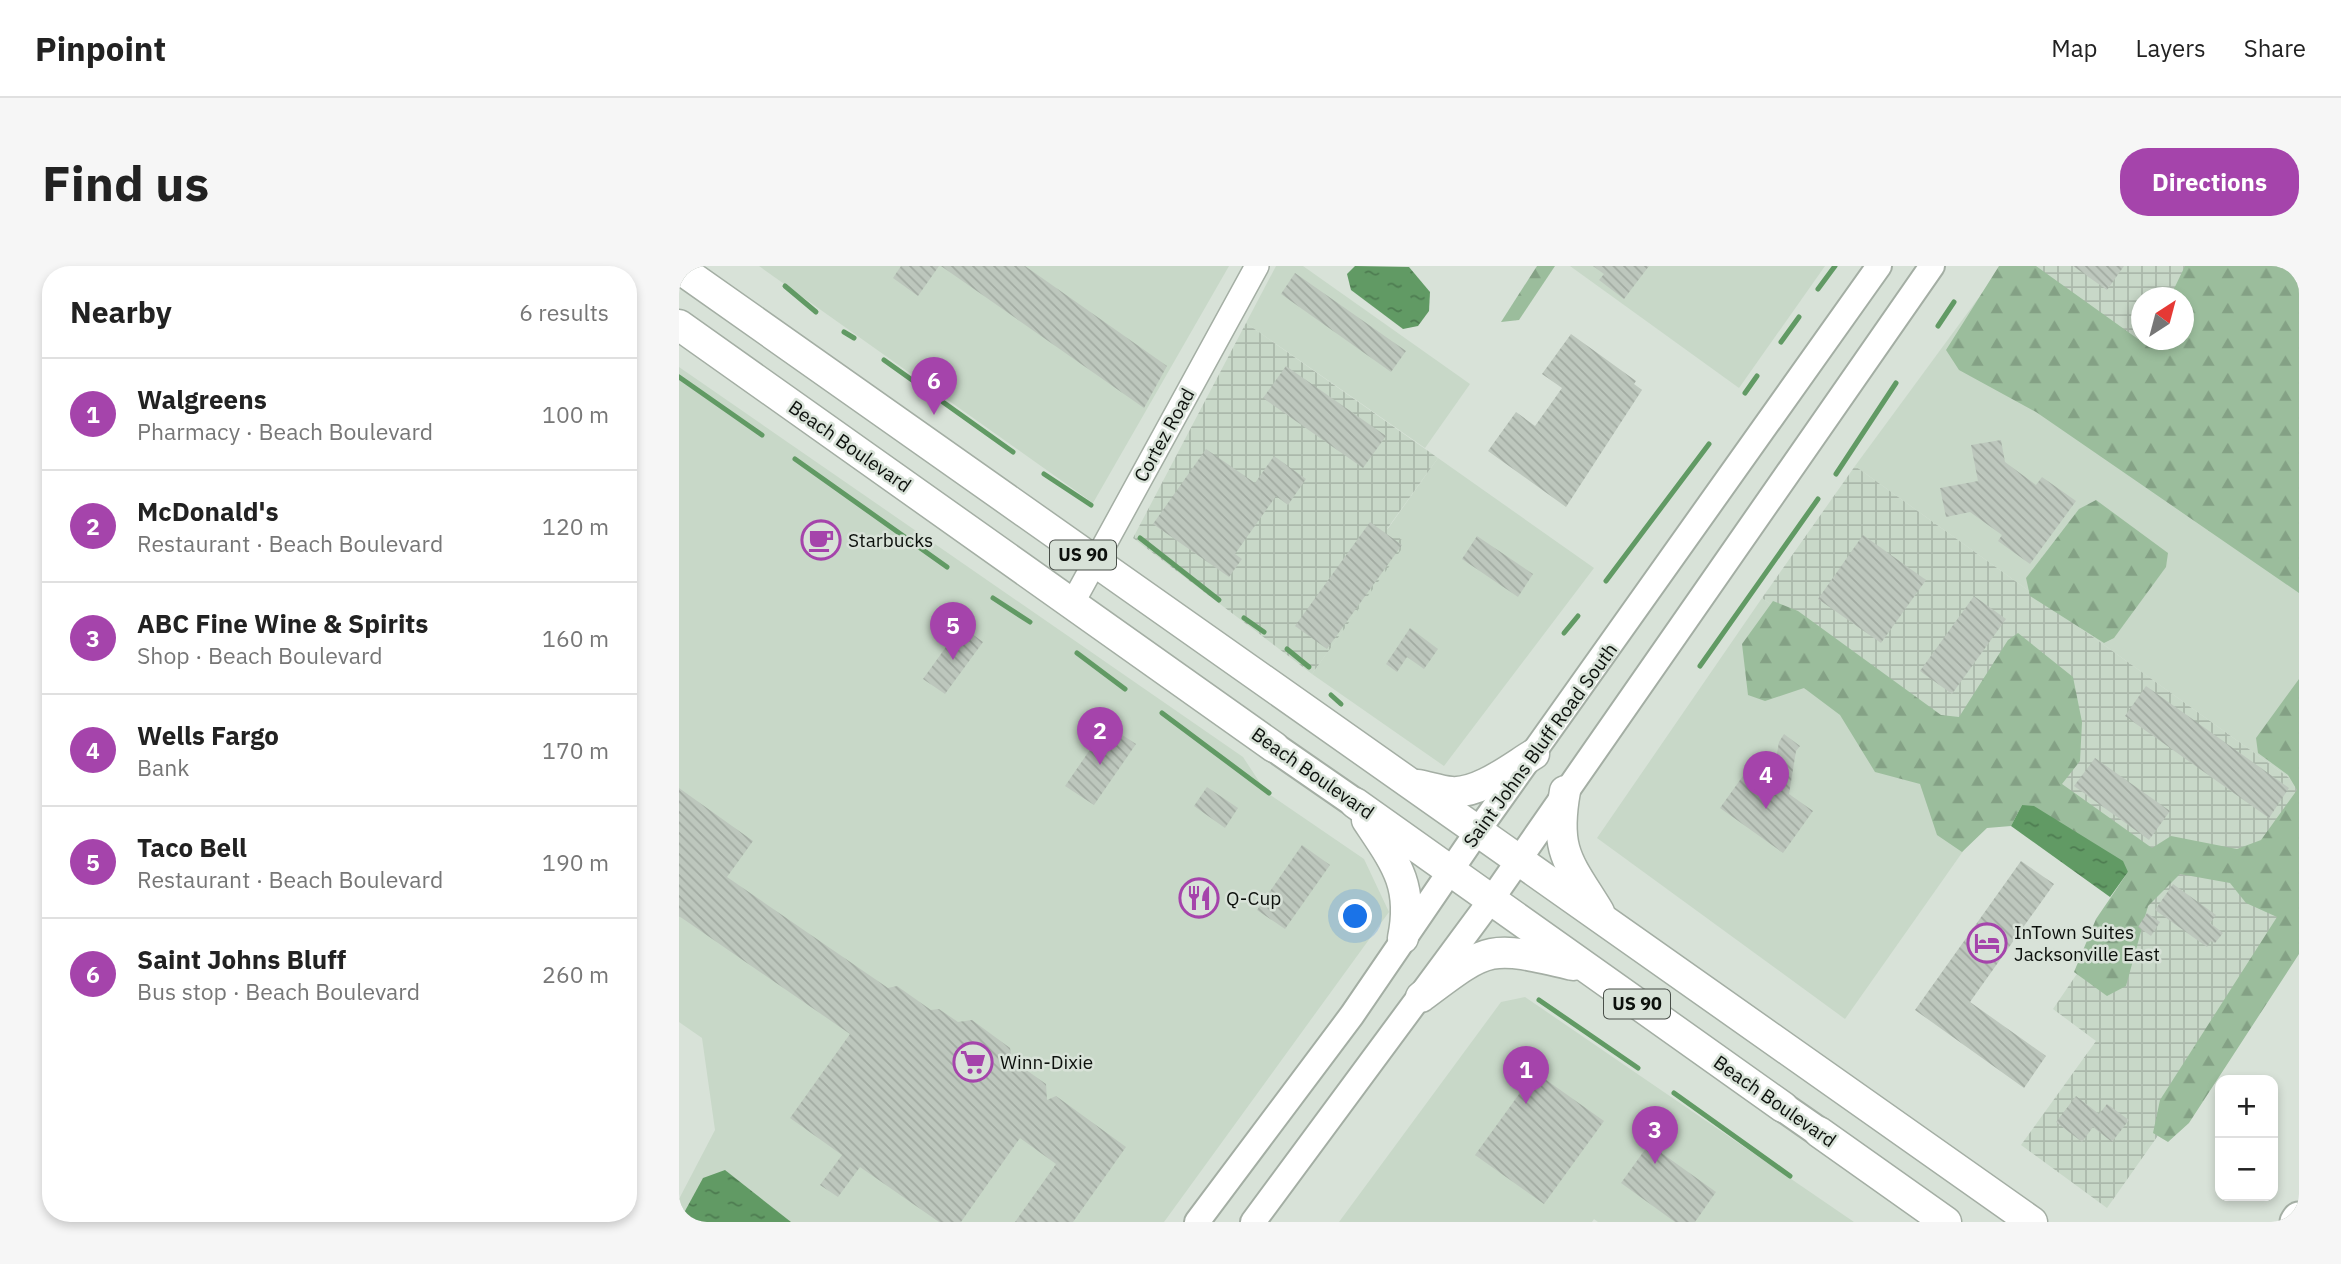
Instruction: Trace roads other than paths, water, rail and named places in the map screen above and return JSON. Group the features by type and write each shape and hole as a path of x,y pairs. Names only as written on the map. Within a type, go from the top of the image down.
{"highway":[{"name":"US 90","path":"679,268 2032,1222"},
{"name":"Beach Boulevard","path":"679,325 1274,747"},
{"path":"1407,782 1453,792 1467,789 1494,778 1534,754"},
{"path":"1565,791 1559,823 1560,840 1569,863 1605,922"},
{"path":"1355,803 1395,861 1405,884 1408,901 1403,938"},
{"name":"Beach Boulevard","path":"1355,803 1783,1107"},
{"path":"1421,997 1469,961 1492,952 1513,951 1589,969"},
{"name":"Beach Boulevard","path":"1819,1132 1946,1222"}],"main road":[{"name":"Saint Johns Bluff Road South","path":"1197,1222 1352,1015 1450,870 1879,266"},
{"path":"1253,1222 1491,900 1932,266"},
{"name":"Beach Boulevard","path":"1274,747 1355,803"},
{"name":"Beach Boulevard","path":"1783,1107 1819,1132"}],"street":[{"name":"Cortez Road","path":"1072,604 1257,266"}],"water":[{"path":"1355,266 1409,267 1430,292 1429,311 1418,326 1403,329 1351,290 1347,274"},
{"path":"2022,805 2034,806 2123,861 2128,872 2110,897 2011,826"},
{"path":"725,1170 791,1222 679,1222 703,1178"}],"waterway":[{"path":"1818,289 1835,266"},
{"path":"785,286 816,312"},
{"path":"1938,326 1954,302"},
{"path":"1781,342 1799,317"},
{"path":"844,332 854,338"},
{"path":"884,360 1013,452"},
{"path":"1745,393 1757,376"},
{"path":"679,377 762,435"},
{"path":"1836,474 1896,383"},
{"path":"1606,581 1709,444"},
{"path":"795,459 947,567"},
{"path":"1044,474 1091,505"},
{"path":"1700,666 1818,499"},
{"path":"1140,538 1219,600"},
{"path":"993,598 1030,622"},
{"path":"1564,633 1578,616"},
{"path":"1244,618 1264,632"},
{"path":"1287,649 1309,667"},
{"path":"1077,653 1125,689"},
{"path":"1331,695 1341,704"},
{"path":"1162,713 1269,793"},
{"path":"1539,1000 1638,1068"},
{"path":"1674,1093 1790,1176"}],"place":[{"name":"Saint Johns Bluff","path":"934,415"},
{"name":"Starbucks","path":"821,540"},
{"name":"Taco Bell","path":"953,660"},
{"name":"McDonald's","path":"1100,765"},
{"name":"Wells Fargo","path":"1766,809"},
{"name":"Q-Cup","path":"1199,898"},
{"name":"InTown Suites Jacksonville East","path":"1987,943"},
{"name":"Winn-Dixie","path":"973,1062"},
{"name":"Walgreens","path":"1526,1104"},
{"name":"ABC Fine Wine & Spirits","path":"1655,1164"}]}
